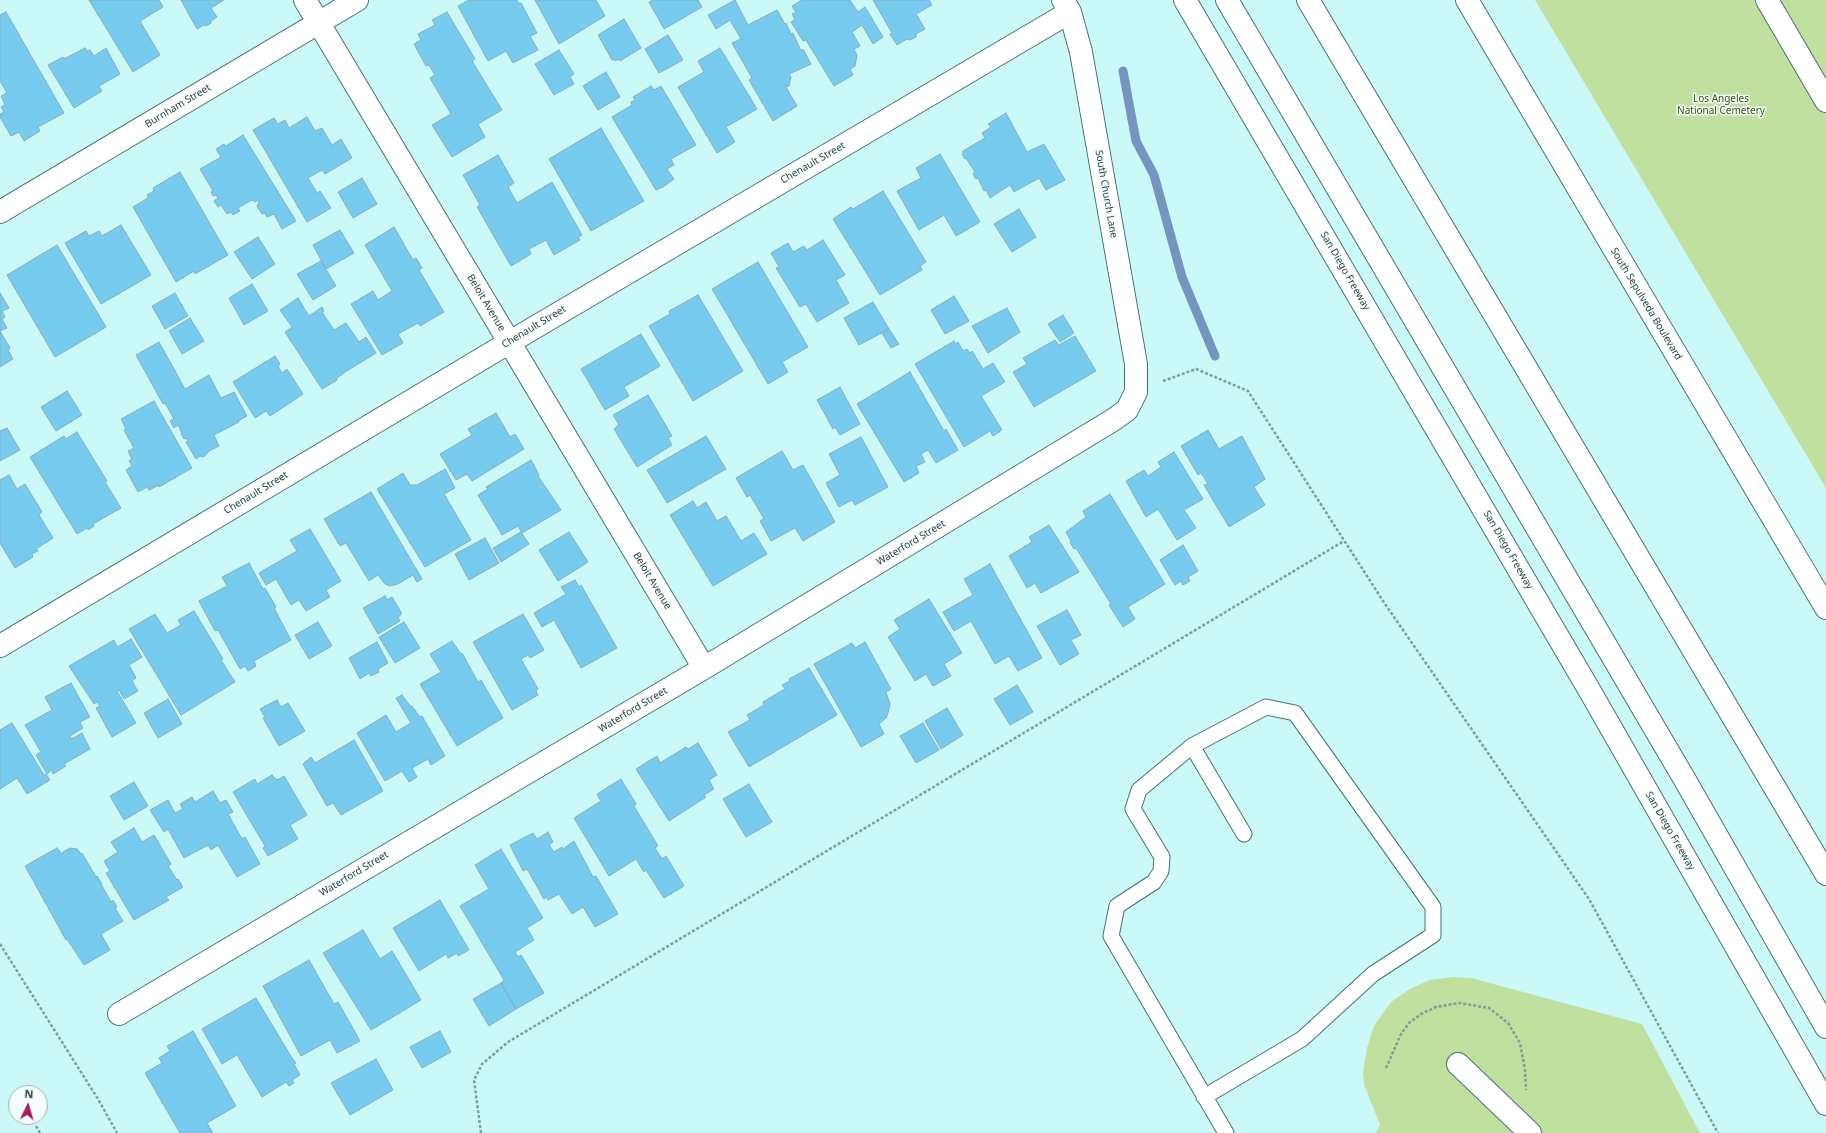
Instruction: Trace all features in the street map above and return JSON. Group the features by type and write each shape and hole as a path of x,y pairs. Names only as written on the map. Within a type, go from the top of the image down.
{"main road":[{"name":"Beloit Avenue","path":"305,0 704,668"},
{"name":"Burnham Street","path":"0,212 357,0"},
{"name":"San Diego Freeway","path":"1185,0 1587,686 1826,1104"},
{"path":"1227,0 1685,780 1826,1027"},
{"path":"1308,0 1826,874"},
{"name":"South Sepulveda Boulevard","path":"1467,0 1826,608"},
{"path":"1766,0 1826,101"},
{"name":"Chenault Street","path":"0,646 510,342 1066,6"},
{"name":"South Church Lane","path":"1066,6 1083,60 1136,364 1136,392"},
{"name":"Waterford Street","path":"118,1014 704,668 1114,420 1127,410 1136,392"},
{"path":"1458,1064 1530,1133"}],"lane":[{"path":"1204,1097 1302,1039 1373,974 1433,935 1433,907 1296,713 1266,707 1192,746 1139,790 1133,809 1162,856 1160,871 1154,882 1117,906 1111,936 1204,1097 1226,1133"},
{"path":"1192,746 1244,834"}],"path":[{"path":"1136,392 1196,369 1248,391 1385,604 1588,898 1718,1133"},
{"path":"481,1133 474,1080 482,1064 508,1042 1344,541"},
{"path":"0,944 98,1099 117,1133"},
{"path":"36,1126 40,1133"}],"green space":[{"name":"Los Angeles National Cemetery","path":"1535,0 1826,0 1826,488"},
{"path":"1453,977 1471,978 1642,1024 1700,1133 1376,1133 1380,1125 1364,1084 1363,1072 1367,1048 1374,1026 1391,1002 1410,989 1430,980"}],"building":[{"path":"89,0 159,0 163,7 140,21 160,55 133,72"},
{"path":"181,0 224,0 211,8 217,17 206,26 204,25 197,29"},
{"path":"469,0 517,0 519,4 521,3 537,33 530,36 538,50 513,63 506,51 488,61 458,6"},
{"path":"535,0 596,0 605,16 559,44"},
{"path":"653,0 698,0 702,7 664,29 649,2"},
{"path":"735,0 748,25 777,10 785,24 786,23 791,34 793,33 801,51 803,49 811,64 789,74 791,77 789,86 786,87 797,106 773,121 749,80 752,78 732,43 741,39 730,20 716,29 708,15"},
{"path":"802,0 850,0 858,12 865,7 883,37 873,44 862,25 852,32 860,46 854,49 857,55 855,66 850,69 853,75 834,86 806,40 803,41 791,22 795,19 792,14 796,12 792,6"},
{"path":"873,0 929,0 932,5 916,14 925,29 916,34 916,37 910,40 907,39 897,45 890,34 892,33"},
{"path":"6,12 64,113 38,127 40,131 24,141 19,132 11,136 0,117 0,114 4,112 1,107 5,105 1,96 7,93 0,81 0,15"},
{"path":"447,12 475,59 472,61 502,110 478,124 485,137 452,157 432,125 451,114 430,78 435,75 429,65 426,66 414,44 421,40 418,34 435,25 432,20"},
{"path":"624,19 641,48 620,61 619,59 615,61 614,59 612,60 598,35"},
{"path":"668,35 683,60 659,73 645,49"},
{"path":"85,48 87,51 90,50 94,56 106,48 120,74 99,86 102,91 74,108 48,65 63,57 64,59"},
{"path":"720,48 757,109 726,127 735,142 717,153 678,87 704,72 698,61"},
{"path":"559,50 574,74 570,77 574,84 554,95 535,64"},
{"path":"606,72 620,97 598,110 583,86"},
{"path":"651,86 654,90 661,86 696,145 671,159 674,165 667,169 674,179 656,190 612,117 632,105 631,102 635,100 633,97"},
{"path":"1006,113 1027,152 1044,144 1065,180 1046,190 1039,178 1014,192 1010,185 990,198 986,190 984,191 978,178 976,179 973,174 975,172 962,154 963,151 985,138 982,133 991,127 988,124"},
{"path":"307,117 315,131 322,128 332,145 341,139 352,158 325,174 322,170 308,178 317,193 320,191 331,208 307,222 253,130 274,118 278,124 285,120 289,128"},
{"path":"601,128 644,201 591,231 549,159"},
{"path":"243,135 296,221 282,229 274,214 267,217 265,213 262,214 257,206 259,202 258,200 255,202 252,200 238,208 240,211 233,215 231,212 227,214 221,205 218,207 214,201 218,198 216,195 213,196 211,192 213,191 200,169 221,157 216,149 224,144 226,146"},
{"path":"940,154 980,222 956,236 944,215 919,230 897,191 921,178 916,168"},
{"path":"498,155 514,183 508,187 517,203 552,182 582,235 578,237 580,240 554,255 546,240 529,249 531,254 511,266 477,207 480,205 463,175"},
{"path":"180,172 228,255 195,274 194,271 176,282 133,207 148,198 147,195 154,191 153,188"},
{"path":"362,178 377,204 353,218 338,192"},
{"path":"883,191 926,262 920,266 922,270 880,295 833,219 851,207 853,209"},
{"path":"1019,209 1036,237 1012,252 994,224"},
{"path":"121,225 151,275 101,304 65,243 86,231 89,236 99,231 102,236"},
{"path":"394,227 413,260 416,258 422,268 419,270 444,312 420,326 418,323 398,334 403,343 382,355 351,304 373,291 378,300 392,291 365,245"},
{"path":"340,230 354,253 326,269 313,245"},
{"path":"258,237 275,264 252,279 234,252"},
{"path":"823,240 845,275 836,280 849,303 817,322 806,304 800,307 776,268 779,267 771,253 788,243 793,252 804,246 807,250"},
{"path":"57,245 106,327 55,357 7,275"},
{"path":"321,261 336,286 313,300 297,274"},
{"path":"758,262 808,347 782,362 788,372 768,384 712,289"},
{"path":"252,284 268,311 244,325 229,298"},
{"path":"0,293 9,308 2,311 5,317 2,319 7,328 0,331"},
{"path":"175,293 188,316 165,329 152,306"},
{"path":"698,295 743,371 693,401 649,326 670,314 669,311"},
{"path":"954,296 969,321 945,334 931,310"},
{"path":"298,298 309,316 322,307 324,311 322,312 334,330 346,323 359,342 366,337 376,353 345,372 337,378 337,380 322,389 285,332 292,327 280,310"},
{"path":"873,302 889,329 859,345 844,318"},
{"path":"1007,308 1020,332 988,353 972,326"},
{"path":"1063,315 1074,333 1060,342 1048,324"},
{"path":"190,318 204,341 182,354 169,331"},
{"path":"889,329 899,344 891,348 882,333"},
{"path":"0,331 10,348 8,350 13,359 0,367"},
{"path":"641,334 660,366 624,387 629,396 605,410 581,369"},
{"path":"1075,336 1096,371 1034,407 1013,372 1027,364 1023,358 1055,340 1059,345"},
{"path":"954,341 955,344 958,342 963,351 967,349 970,353 972,351 983,369 993,363 1005,382 981,396 1002,430 993,436 990,431 964,447 915,364"},
{"path":"159,342 185,389 209,375 221,398 234,392 247,416 238,421 239,422 214,435 219,446 209,451 204,457 200,456 196,459 186,442 188,441 186,438 184,439 178,425 174,428 170,421 174,419 165,403 163,404 136,355"},
{"path":"275,356 280,364 278,366 282,373 287,369 303,394 270,416 266,411 255,418 233,382"},
{"path":"910,372 944,431 946,429 958,450 936,463 928,450 921,454 925,462 916,466 919,473 904,482 857,404"},
{"path":"840,387 860,424 840,435 835,427 833,429 817,400"},
{"path":"67,391 82,415 56,431 41,407"},
{"path":"648,395 672,436 668,438 672,445 637,467 614,429 619,425 613,415"},
{"path":"154,401 192,468 159,487 159,485 149,490 147,487 138,492 126,470 132,466 129,461 132,459 128,451 134,448 124,430 126,429 121,419"},
{"path":"496,413 510,437 515,434 524,449 472,481 467,474 456,480 440,454 472,435 468,429"},
{"path":"7,428 20,450 0,461 0,431"},
{"path":"1208,430 1219,449 1242,436 1265,479 1254,487 1265,505 1229,527 1204,485 1208,484 1201,473 1198,475 1181,446"},
{"path":"77,432 107,481 105,482 121,508 93,524 94,526 88,530 87,528 77,534 30,457 64,436 66,439"},
{"path":"706,436 726,469 667,503 647,470"},
{"path":"861,437 888,487 855,505 852,500 839,507 826,483 840,475 829,454"},
{"path":"782,451 793,470 803,465 835,522 803,541 795,528 771,541 760,521 764,519 750,495 747,497 736,478"},
{"path":"1174,452 1203,499 1184,510 1196,528 1177,540 1158,509 1146,517 1126,481 1144,470 1148,476 1161,467 1158,462"},
{"path":"531,460 539,475 538,476 561,510 522,533 518,526 502,535 478,495 488,489 486,487"},
{"path":"445,469 455,488 444,494 471,540 425,567 377,489 403,473 410,485 417,485"},
{"path":"9,475 17,489 25,484 42,512 39,515 53,538 36,549 38,551 32,554 33,557 15,568 0,543 0,480"},
{"path":"371,492 422,579 417,582 413,575 398,584 390,586 385,584 378,575 369,581 346,543 340,546 324,519"},
{"path":"1110,494 1165,584 1128,607 1135,619 1123,627 1109,605 1111,604 1076,548 1074,549 1066,532 1086,517 1083,511"},
{"path":"693,501 697,508 706,502 717,521 726,516 741,541 754,533 767,554 713,586 670,515"},
{"path":"1049,525 1079,572 1041,593 1035,583 1027,588 1009,556 1032,542 1029,537"},
{"path":"310,529 341,581 326,590 330,597 306,611 299,600 291,605 276,579 266,585 259,573 297,551 290,540"},
{"path":"521,532 529,544 501,562 493,548"},
{"path":"569,532 588,562 558,581 539,550"},
{"path":"485,538 499,563 469,580 455,554"},
{"path":"1183,545 1198,571 1188,577 1190,581 1183,585 1181,581 1175,585 1160,560"},
{"path":"249,563 263,589 265,588 276,607 274,608 291,640 254,661 256,666 248,671 245,666 240,669 218,630 215,631 199,601 227,586 222,577"},
{"path":"990,564 1042,658 1018,671 1009,656 995,664 971,621 954,631 943,612 973,595 964,579"},
{"path":"575,580 579,587 581,585 617,648 581,668 554,620 542,627 534,613 566,594 561,587"},
{"path":"385,596 387,600 392,597 402,614 398,617 400,621 378,634 363,608"},
{"path":"929,599 962,653 944,664 951,676 933,686 926,674 915,681 888,637 900,629 894,620"},
{"path":"1067,610 1081,635 1071,640 1079,654 1060,665 1037,626"},
{"path":"194,611 235,682 181,715 129,629 155,614 167,633 181,625 178,620"},
{"path":"523,614 544,650 530,658 528,655 521,659 538,689 536,691 538,695 512,710 473,642"},
{"path":"318,622 332,646 309,659 295,635"},
{"path":"404,622 420,648 395,663 379,637"},
{"path":"131,639 142,657 129,665 136,678 132,681 138,691 124,699 119,690 117,691 136,723 112,737 96,708 100,706 97,702 94,704 69,666 114,640 117,647"},
{"path":"452,641 461,654 462,653 478,682 481,680 503,718 457,746 420,684 441,672 430,654"},
{"path":"377,642 388,663 378,669 379,672 371,676 369,673 360,679 349,658"},
{"path":"865,642 891,689 886,692 890,704 888,713 886,718 879,724 884,734 861,747 814,664 852,643 855,648"},
{"path":"809,668 837,715 749,767 728,732 750,720 747,715 764,705 763,702 785,689 782,685 790,681 789,679"},
{"path":"71,683 90,717 80,722 83,728 70,736 72,739 82,733 90,749 64,764 66,766 53,774 52,770 47,774 36,755 41,752 25,725 52,710 45,697"},
{"path":"1017,685 1033,712 1010,725 994,699"},
{"path":"402,695 420,717 422,716 445,756 431,765 428,759 412,768 417,777 409,782 402,771 385,781 357,733 386,715 396,732 411,723 396,698"},
{"path":"168,699 182,724 158,738 144,713"},
{"path":"277,700 281,707 288,703 305,731 279,746 263,718 265,717 260,709"},
{"path":"947,708 963,735 941,749 925,721"},
{"path":"12,723 44,775 46,774 50,780 27,794 17,778 0,789 0,730"},
{"path":"923,723 939,750 916,763 900,736"},
{"path":"354,740 383,791 341,815 333,803 327,806 303,764 311,757 315,763"},
{"path":"698,743 717,775 709,780 714,789 704,795 706,797 669,821 636,769 657,756 660,763 686,747 688,749"},
{"path":"272,775 277,780 284,776 307,815 290,825 298,839 268,856 263,848 265,846 233,792 255,779 257,784"},
{"path":"621,779 636,804 634,806 658,846 655,848 662,859 666,856 684,886 664,898 646,870 644,872 636,859 609,876 574,818 601,801 597,794"},
{"path":"134,782 148,806 124,820 110,796"},
{"path":"749,784 772,822 746,837 723,799"},
{"path":"213,791 220,803 226,800 233,812 228,814 242,839 245,837 260,864 237,877 218,845 211,850 208,845 184,858 168,829 164,832 150,810 168,800 175,813 183,809 180,804 192,797 195,802"},
{"path":"134,828 142,842 154,835 171,864 168,866 183,887 166,897 169,900 134,920 106,873 110,871 104,861 118,852 111,842"},
{"path":"548,832 553,842 549,845 554,852 562,847 563,849 574,841 593,877 596,876 618,914 595,927 583,907 572,914 559,894 548,900 547,897 544,899 527,869 523,871 510,845 533,833 537,839"},
{"path":"57,848 62,854 70,848 77,849 81,854 82,853 96,877 97,876 102,884 111,902 113,900 117,907 115,908 123,921 101,934 110,950 84,965 67,939 66,940 25,866"},
{"path":"501,849 543,918 527,928 534,940 515,952 518,957 521,955 544,993 516,1009 501,983 504,980 460,906 489,889 475,865"},
{"path":"440,900 469,950 458,956 457,953 448,958 446,954 419,971 393,928"},
{"path":"363,930 380,959 392,951 421,1000 371,1030 323,953"},
{"path":"309,960 334,1004 338,1002 360,1041 337,1053 330,1040 301,1056 263,986"},
{"path":"501,983 516,1009 489,1026 473,999"},
{"path":"256,998 296,1063 294,1064 300,1075 292,1080 294,1083 289,1086 286,1082 262,1097 237,1055 222,1064 202,1029"},
{"path":"193,1031 236,1106 207,1123 213,1133 180,1133 145,1073 162,1063 159,1058 170,1051 167,1046"},
{"path":"440,1031 451,1052 422,1068 410,1047"},
{"path":"376,1059 393,1090 350,1115 331,1083"}],"waterway":[{"path":"1123,71 1136,141 1154,175 1182,277 1215,356"}]}
